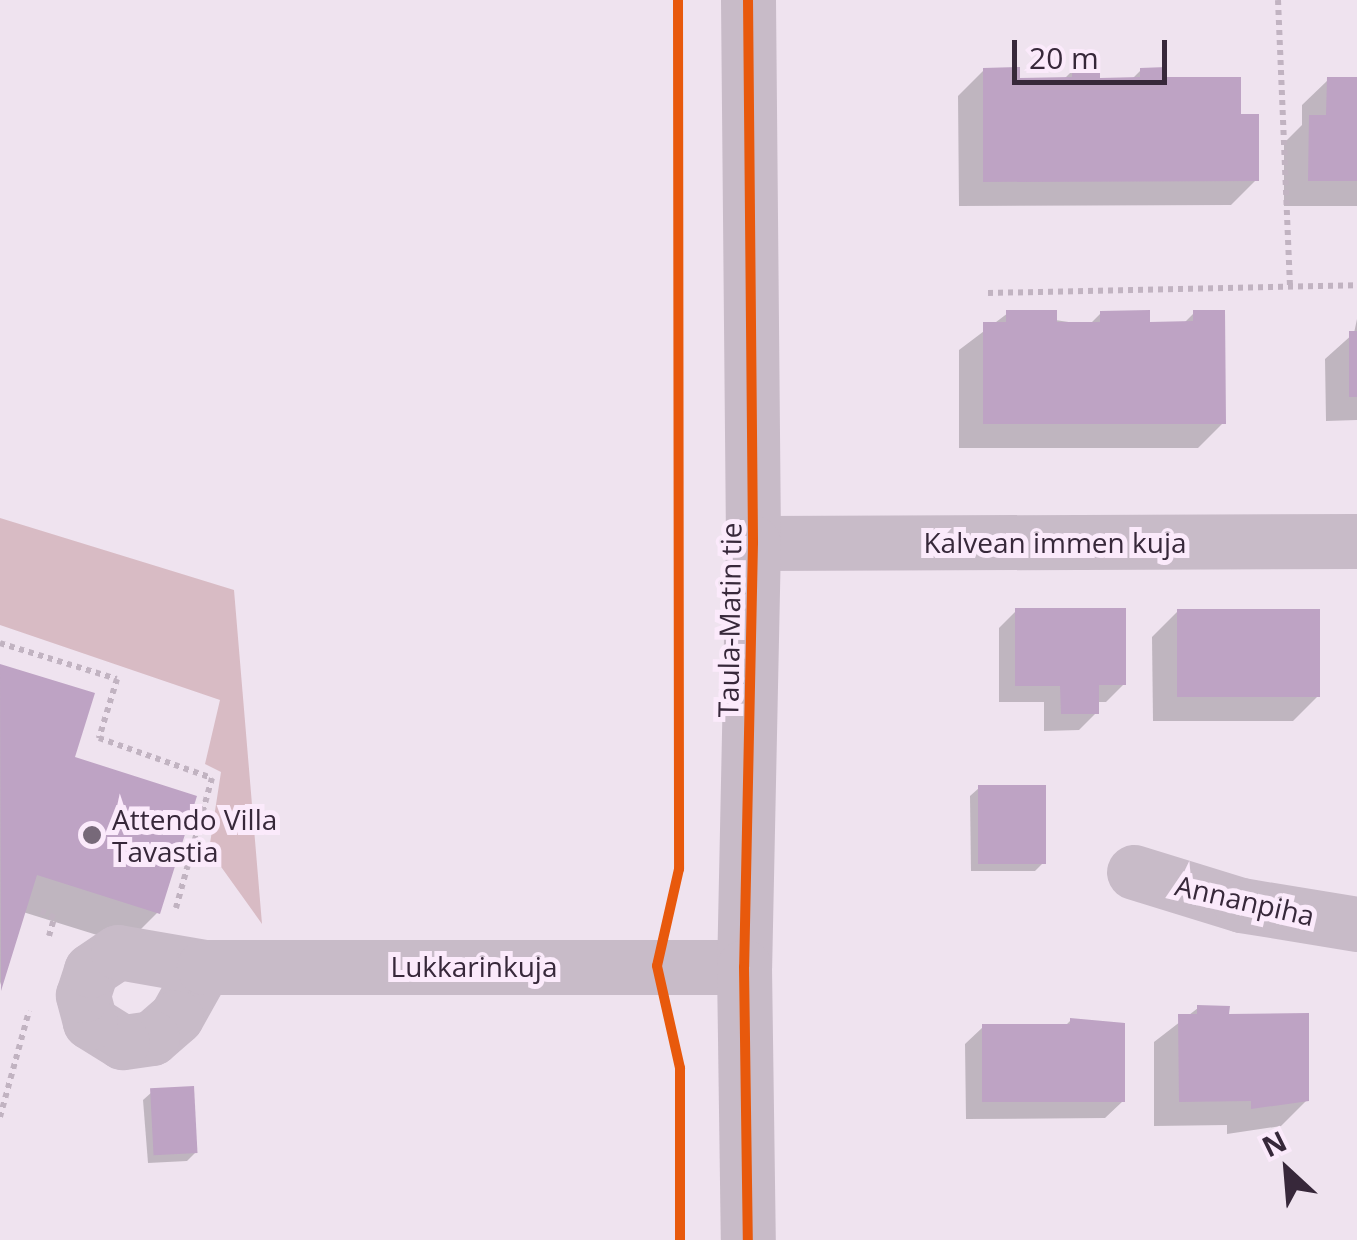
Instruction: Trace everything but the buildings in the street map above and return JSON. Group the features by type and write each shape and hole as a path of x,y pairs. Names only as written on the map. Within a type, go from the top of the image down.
{"street":[{"name":"Taula-Matin tie","path":"748,0 753,543 744,966 748,1240"},
{"name":"Kalvean immen kuja","path":"753,543 1357,541"},
{"name":"Annanpiha","path":"1134,872 1241,904 1357,924"},
{"name":"Lukkarinkuja","path":"183,963 744,966"}],"path":[{"path":"1278,0 1290,286"},
{"path":"988,292 1357,285"},
{"path":"0,644 117,679 99,738 212,778 183,963"},
{"path":"44,954 54,918"},
{"path":"0,1117 34,990"}],"shaded area":[{"path":"0,518 234,590 262,924 209,850 221,772 205,764 220,700 0,625"}],"cycle path":[{"path":"678,0 679,869 657,966 680,1068 680,1240"},
{"path":"748,0 753,543 744,967 748,1240"}],"place":[{"name":"Attendo Villa Tavastia","path":"92,835"}]}
